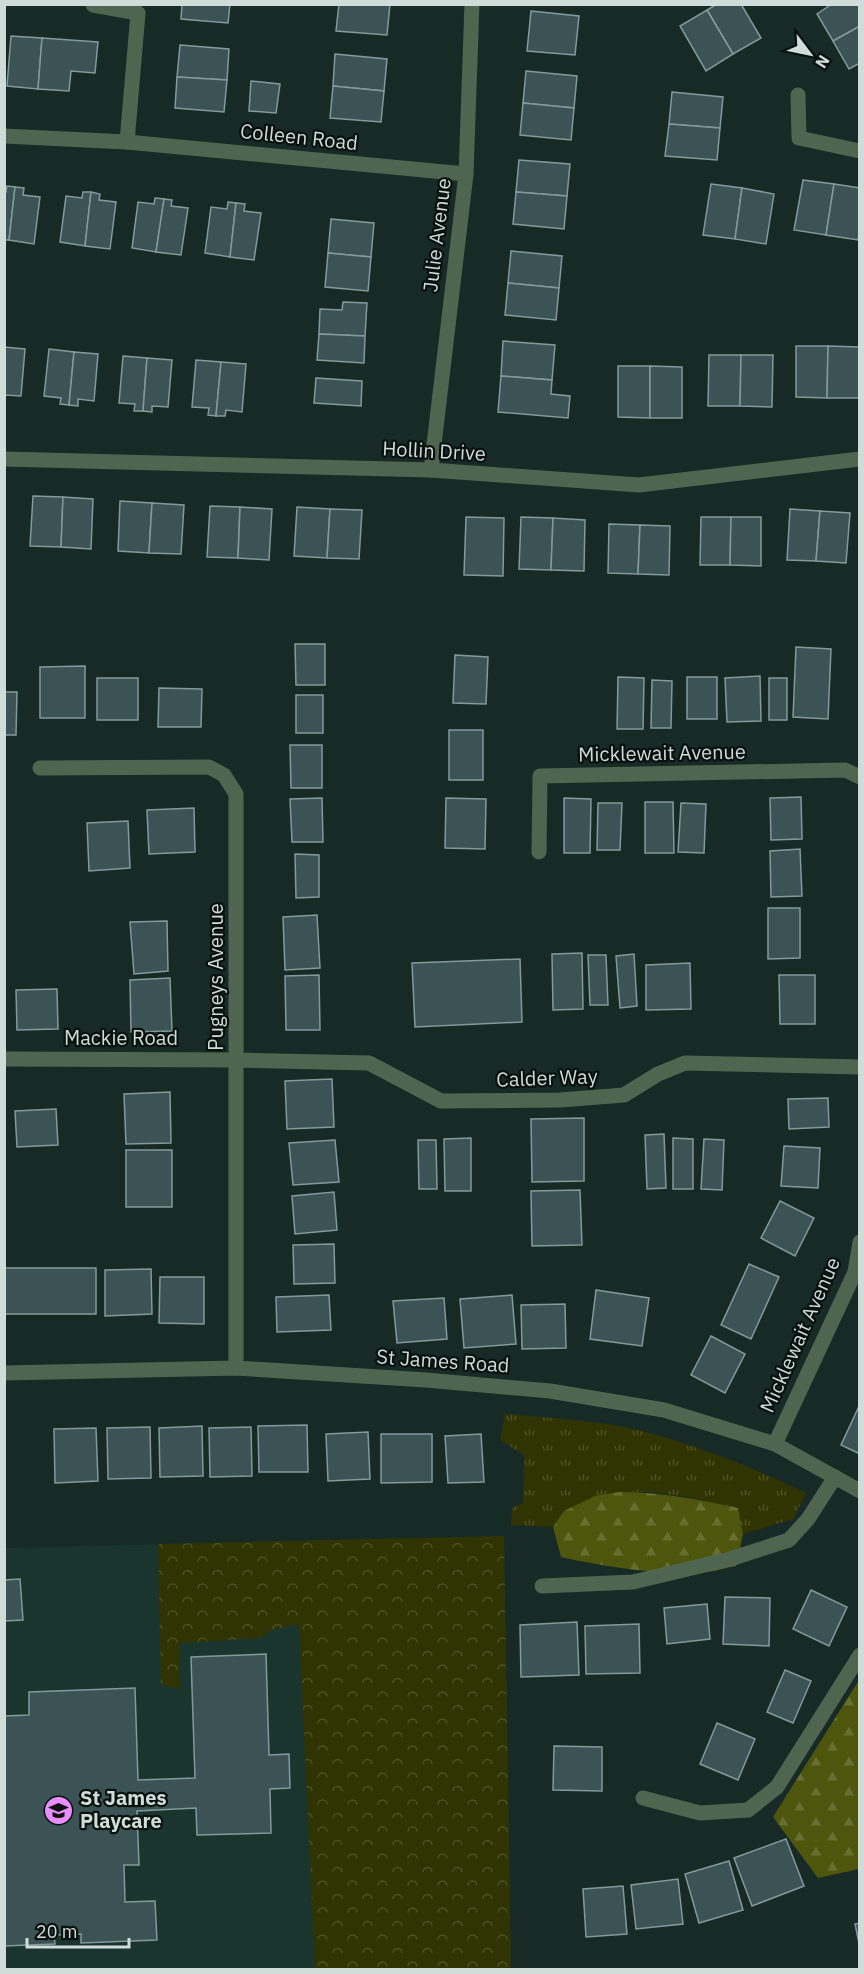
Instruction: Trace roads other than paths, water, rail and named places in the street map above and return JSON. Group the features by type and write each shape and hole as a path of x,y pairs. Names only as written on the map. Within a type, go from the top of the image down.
{"street":[{"name":"Julie Avenue","path":"431,470 466,174 472,4"},
{"path":"93,5 138,13 128,142"},
{"path":"798,95 799,138 860,151"},
{"name":"Colleen Road","path":"4,136 128,142 466,174"},
{"name":"Hollin Drive","path":"4,459 431,470 639,485 860,459"},
{"name":"Pugneys Avenue","path":"40,768 209,767 224,776 236,794 236,1368"},
{"name":"Micklewait Avenue","path":"539,852 540,776 845,770 860,777"},
{"name":"Mackie Road","path":"4,1059 237,1060"},
{"name":"Calder Way","path":"237,1060 369,1063 441,1101 560,1100 624,1095 658,1074 685,1063 860,1066"},
{"name":"Micklewait Avenue","path":"776,1444 855,1272 860,1242"},
{"name":"St James Road","path":"4,1373 236,1368 426,1380 550,1391 664,1410 776,1444 860,1491"},
{"path":"542,1586 633,1582 730,1559 789,1540 808,1519 835,1477"},
{"path":"643,1798 700,1813 748,1810 777,1787 860,1656"}],"place":[{"name":"St James Playcare","path":"59,1810"}]}
